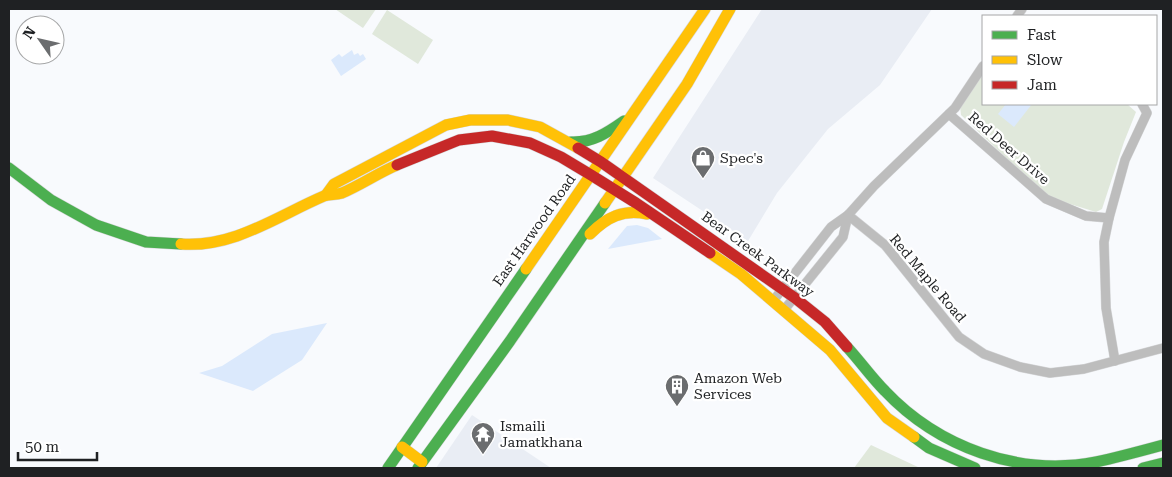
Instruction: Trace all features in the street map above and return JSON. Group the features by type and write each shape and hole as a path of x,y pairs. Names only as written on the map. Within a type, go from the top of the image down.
{"street":[{"name":"East Harwood Road","path":"388,468 705,9"},
{"path":"402,448 420,465 510,341 687,84 730,9"},
{"path":"773,301 831,227 848,215 874,186 949,114 982,67"},
{"path":"1115,361 1106,308 1104,242 1108,218 1124,160 1147,113 1143,106"},
{"name":"Red Deer Drive","path":"949,114 1046,200 1086,216 1108,218"},
{"path":"568,142 581,143 595,140 632,115"},
{"name":"Bear Creek Parkway","path":"326,195 334,184 446,125 470,120 508,120 540,127 568,142 623,177 794,298 825,322 885,391 920,422 954,443 996,458 1046,466 1095,462 1163,445"},
{"name":"Bear Creek Parkway","path":"9,168 51,200 96,225 146,242 191,245 221,241 253,231 326,195 340,194 392,167 449,143 470,138 492,136 530,143 555,154 614,189 741,274 830,350 887,418 929,448 975,468"},
{"path":"562,265 592,231 609,217 619,213 634,211 656,216"},
{"path":"784,310 843,237 848,215"},
{"name":"Red Maple Road","path":"848,215 885,245 959,337 984,354 1020,368 1050,373 1084,369 1163,348"},
{"path":"1143,468 1163,463"}],"shaded area":[{"path":"335,9 376,9 363,28"},
{"path":"762,9 932,9 880,85 828,129 777,193 748,241 653,178"},
{"path":"387,10 433,40 418,64 372,34"},
{"path":"982,74 982,105 1128,105 1136,112 1102,209 1096,212 1047,197 961,115 960,106"},
{"path":"472,415 551,468 436,468"},
{"path":"871,445 920,468 854,468"}],"water":[{"path":"352,50 354,55 358,53 360,56 363,54 366,59 341,76 331,60 339,54 342,57"},
{"path":"1005,105 1031,105 1014,127 998,114"},
{"path":"637,225 648,228 662,239 608,249 627,226"},
{"path":"327,323 302,360 253,391 199,373 222,366 272,334"}],"traffic: fast":[{"path":"571,142 593,139 624,121"},
{"path":"9,168 51,200 96,225 146,242 181,244"},
{"path":"418,468 510,341 605,203"},
{"path":"388,468 526,269"},
{"path":"847,347 880,386 906,411 930,428 955,442 982,453 1009,461 1067,466 1096,462 1163,445"},
{"path":"914,437 929,448 975,468"},
{"path":"1143,468 1163,463"}],"traffic: slow":[{"path":"526,269 705,9"},
{"path":"605,203 687,84 730,9"},
{"path":"326,195 334,184 446,125 470,120 508,120 540,127 578,148"},
{"path":"181,244 200,244 237,236 324,196 342,193 397,165"},
{"path":"590,234 603,223 616,216 630,213 647,214"},
{"path":"710,253 741,274 830,350 887,418 914,437"},
{"path":"402,447 422,462"}],"traffic: jam":[{"path":"397,165 459,140 492,136 530,143 561,157 591,175 710,253"},
{"path":"578,148 601,162 795,298 825,322 847,347"}],"place":[{"name":"Spec's","path":"703,179"},
{"name":"Amazon Web Services","path":"677,407"},
{"name":"Ismaili Jamatkhana","path":"483,455"}]}
